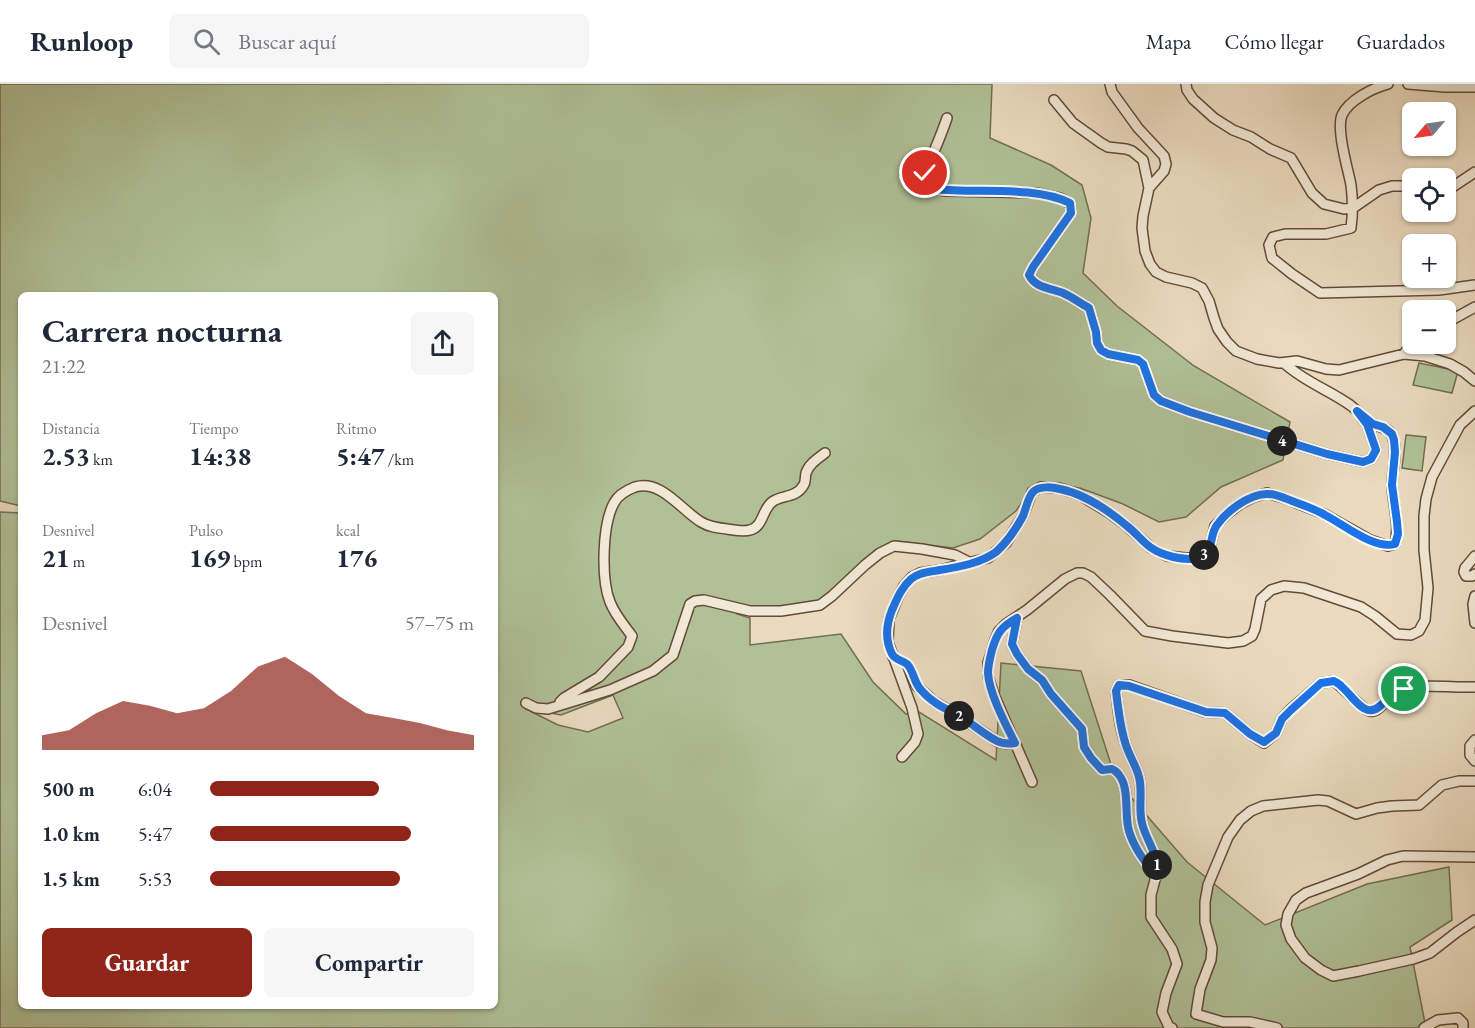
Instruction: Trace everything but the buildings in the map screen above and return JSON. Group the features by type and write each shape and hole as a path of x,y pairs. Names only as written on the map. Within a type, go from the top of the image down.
{"street":[{"path":"1110,84 1112,92 1132,120 1164,156 1166,164 1164,171 1149,188"},
{"path":"1186,84 1193,99 1214,118 1291,159 1312,193 1324,204 1344,209 1353,208 1379,190 1402,186"},
{"path":"1388,84 1362,94 1342,115 1342,137 1353,208 1351,228 1326,234 1286,234 1273,237 1269,245 1272,258 1320,293 1439,290 1475,285"},
{"path":"1408,84 1475,87"},
{"path":"1054,100 1073,123 1101,143 1108,147 1126,149 1143,160 1149,188 1142,228 1145,251 1150,264 1156,272 1166,277 1192,283 1202,288 1218,329 1236,351 1257,359 1280,363 1297,361 1339,370 1404,354 1425,356 1450,364 1475,381"},
{"path":"947,118 925,173 927,183 934,189 946,191 1037,193 1060,198 1070,203 1071,213 1029,275 1032,281 1060,292 1089,308 1097,343 1101,350 1108,354 1138,360 1143,364 1154,395 1161,401 1272,438 1363,462 1371,459 1376,450 1367,424 1357,411"},
{"path":"1456,185 1475,172"},
{"path":"1456,317 1475,307"},
{"path":"902,757 915,742 918,734 912,708 888,642 887,630 889,619 904,586 920,573 988,558 1006,543 1023,516 1032,492 1041,487 1059,488 1080,495 1127,526 1151,548 1167,556 1201,558 1209,550 1215,526 1227,514 1247,500 1267,493 1324,514 1370,540 1388,546 1395,544 1398,534 1392,485 1395,452 1392,434 1292,371 1284,363"},
{"path":"1032,782 988,676 988,663 995,640 999,631 1006,624 1017,618 1065,579 1077,573 1083,573 1104,589 1145,631 1228,643 1243,641 1252,636 1255,629 1261,598 1271,590 1284,586 1304,588 1361,608 1376,616 1397,634 1411,635 1419,631 1425,620 1428,588 1424,516 1432,477 1460,425 1475,411"},
{"path":"557,706 564,698 599,677 628,647 632,636 610,603 604,576 606,529 614,503 622,493 635,487 648,486 661,490 702,522 715,527 751,530 760,524 765,510 773,501 795,494 804,486 806,473 811,464 825,453"},
{"path":"526,703 536,708 548,709 610,690 653,671 672,654 690,604 695,601 704,600 750,610 781,611 819,605 880,553 894,546 955,555 971,563"},
{"path":"1475,556 1464,572 1466,576 1475,574"},
{"path":"1475,596 1473,604 1475,622"},
{"path":"1017,618 1012,644 1017,654 1028,669 1042,680 1051,694 1082,729 1084,747 1091,758 1102,770 1112,769 1119,774 1123,783 1130,834 1140,855 1156,876"},
{"path":"893,657 908,664 917,686 933,701 999,742 1015,743"},
{"path":"1172,1028 1168,1026 1162,1012 1166,993 1177,964 1172,949 1151,917 1151,895 1158,869 1142,824 1139,806 1141,785 1139,774 1124,739 1116,691 1119,685 1129,686 1206,712 1225,713 1250,734 1264,742 1276,733 1282,719 1321,683 1334,681 1362,708 1370,711 1375,711 1394,692 1404,689 1422,686 1475,687"},
{"path":"1475,740 1470,746 1470,755 1475,761"},
{"path":"1277,1028 1250,1023 1224,1025 1196,1014 1200,989 1211,960 1212,948 1205,922 1208,885 1228,837 1239,820 1263,806 1300,801 1328,801 1356,814 1377,808 1419,805 1442,784 1475,780"},
{"path":"1475,857 1403,856 1387,860 1358,874 1306,893 1296,900 1288,914 1286,925 1291,939 1305,958 1333,976 1413,959 1430,953 1475,920"},
{"path":"1424,1028 1438,1020 1458,1018 1463,1023 1463,1028"}],"green space":[{"path":"0,84 992,84 990,138 1051,165 1082,185 1091,218 1083,273 1117,306 1194,366 1290,422 1283,460 1221,487 1186,517 1159,522 1123,504 1080,488 1048,483 1033,485 1016,511 980,539 953,548 895,541 878,549 842,583 817,602 780,607 751,606 738,613 750,618 750,645 841,634 873,682 906,714 916,710 996,760 1001,663 1081,671 1116,780 1187,862 1265,925 1367,884 1449,867 1452,920 1410,947 1426,1028 0,1028 0,512 18,513 18,1009 498,1009 498,292 18,292 18,505 0,501","holes":["613,695 623,718 588,732 558,725 524,708 561,715"]},
{"path":"1419,363 1458,371 1452,393 1413,385"},
{"path":"1406,435 1426,437 1422,471 1402,468"}],"route":[{"path":"925,173 927,183 934,189 1037,193 1060,198 1070,203 1071,213 1029,275 1032,281 1071,297 1089,308 1097,343 1101,350 1108,354 1138,360 1143,364 1154,395 1161,401 1252,432 1363,462 1371,459 1376,450 1367,424 1357,411 1373,424 1383,427 1392,434 1394,440 1392,485 1398,534 1395,544 1388,546 1350,530 1324,514 1267,493 1240,504 1227,514 1215,526 1209,550 1201,558 1167,556 1151,548 1127,526 1080,495 1059,488 1041,487 1032,492 1023,516 1006,543 988,558 920,573 904,586 889,619 888,642 893,657 908,664 917,686 923,693 999,742 1015,743 994,695 988,676 988,663 999,631 1017,618 1012,644 1017,654 1028,669 1042,680 1051,694 1082,729 1084,747 1091,758 1102,770 1112,769 1119,774 1125,792 1130,834 1140,855 1156,876 1158,869 1142,824 1139,806 1141,785 1139,774 1124,739 1116,691 1119,685 1129,686 1206,712 1225,713 1250,734 1264,742 1276,733 1282,719 1321,683 1334,681 1362,708 1370,711 1375,711 1394,692 1404,689"}]}
